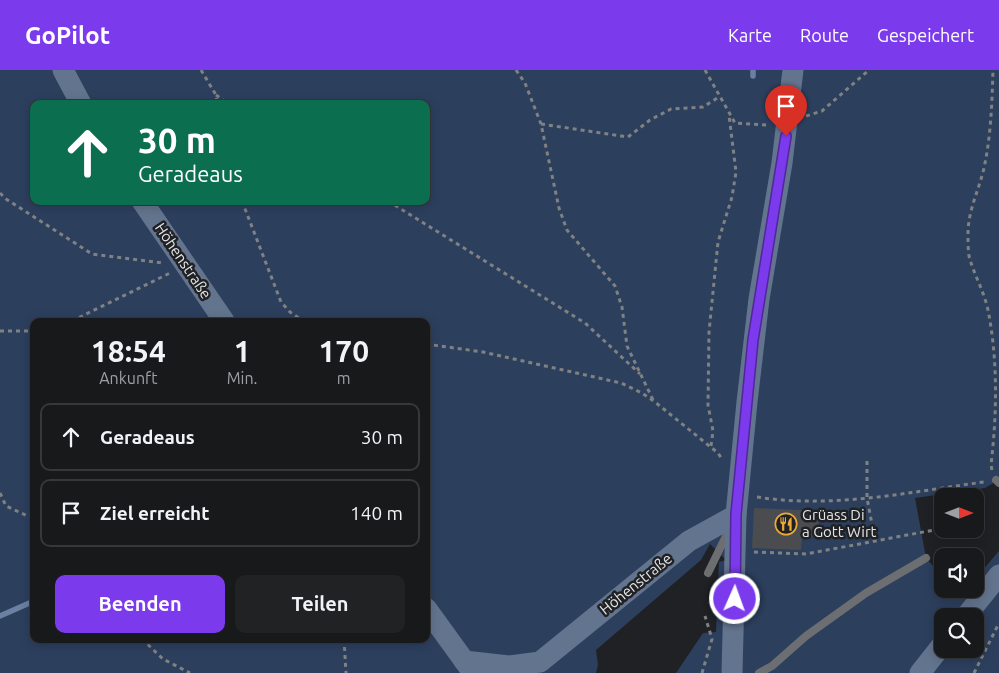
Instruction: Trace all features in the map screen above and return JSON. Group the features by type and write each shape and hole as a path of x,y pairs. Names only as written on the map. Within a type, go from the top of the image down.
{"street":[{"path":"63,70 80,100"},
{"path":"732,673 738,487 753,340 788,123 793,70"},
{"name":"Höhenstraße","path":"145,205 222,318"},
{"name":"Höhenstraße","path":"430,614 468,667 538,667 689,541 736,514"},
{"path":"972,608 999,575"},
{"path":"920,673 934,655"}],"lane":[{"path":"708,573 736,514"},
{"path":"759,673 772,666 806,636 866,593 926,558"}],"path":[{"path":"201,70 216,95 217,100"},
{"path":"516,70 525,83 542,124 559,208 568,230 615,286 622,308 627,346 655,402"},
{"path":"705,70 735,123 766,125 788,123 822,111 869,70"},
{"path":"990,465 995,427 993,344 988,309 969,256 968,232 970,212 983,173 988,148 993,70"},
{"path":"216,95 224,100"},
{"path":"542,124 628,137 650,120 671,108 703,107 720,97"},
{"path":"430,345 484,352 609,380 633,389 655,402 711,447 713,431 708,405 709,332 718,242 732,197 736,172 729,115"},
{"path":"0,193 6,199 92,254 185,266"},
{"path":"244,205 281,302 299,318"},
{"path":"394,205 586,323 642,376"},
{"path":"78,318 185,266"},
{"path":"0,330 30,330"},
{"path":"867,461 868,498 874,540"},
{"path":"738,487 748,495 785,501 868,498 997,482"},
{"path":"0,493 6,506 30,517"},
{"path":"736,552 806,554 934,530"},
{"path":"702,673 712,639 705,616"},
{"path":"974,673 999,623"},
{"path":"146,643 163,660 190,673"},
{"path":"344,643 346,673"}],"shaded area":[{"path":"0,70 999,70 999,480 984,488 934,488 934,495 915,498 926,558 934,567 934,598 984,598 984,568 999,551 999,673 676,673 703,633 716,632 719,562 726,560 710,544 701,560 596,650 598,665 596,673 0,673"}],"building":[{"name":"Grüass Di a Gott Wirt","path":"754,508 819,511 818,537 802,536 801,550 752,548"}],"waterway":[{"path":"753,70 753,76"},
{"path":"0,616 30,603"}],"place":[{"name":"Grüass Di a Gott Wirt","path":"786,524"}],"route":[{"path":"735,599 736,514 753,340 786,136"}]}
